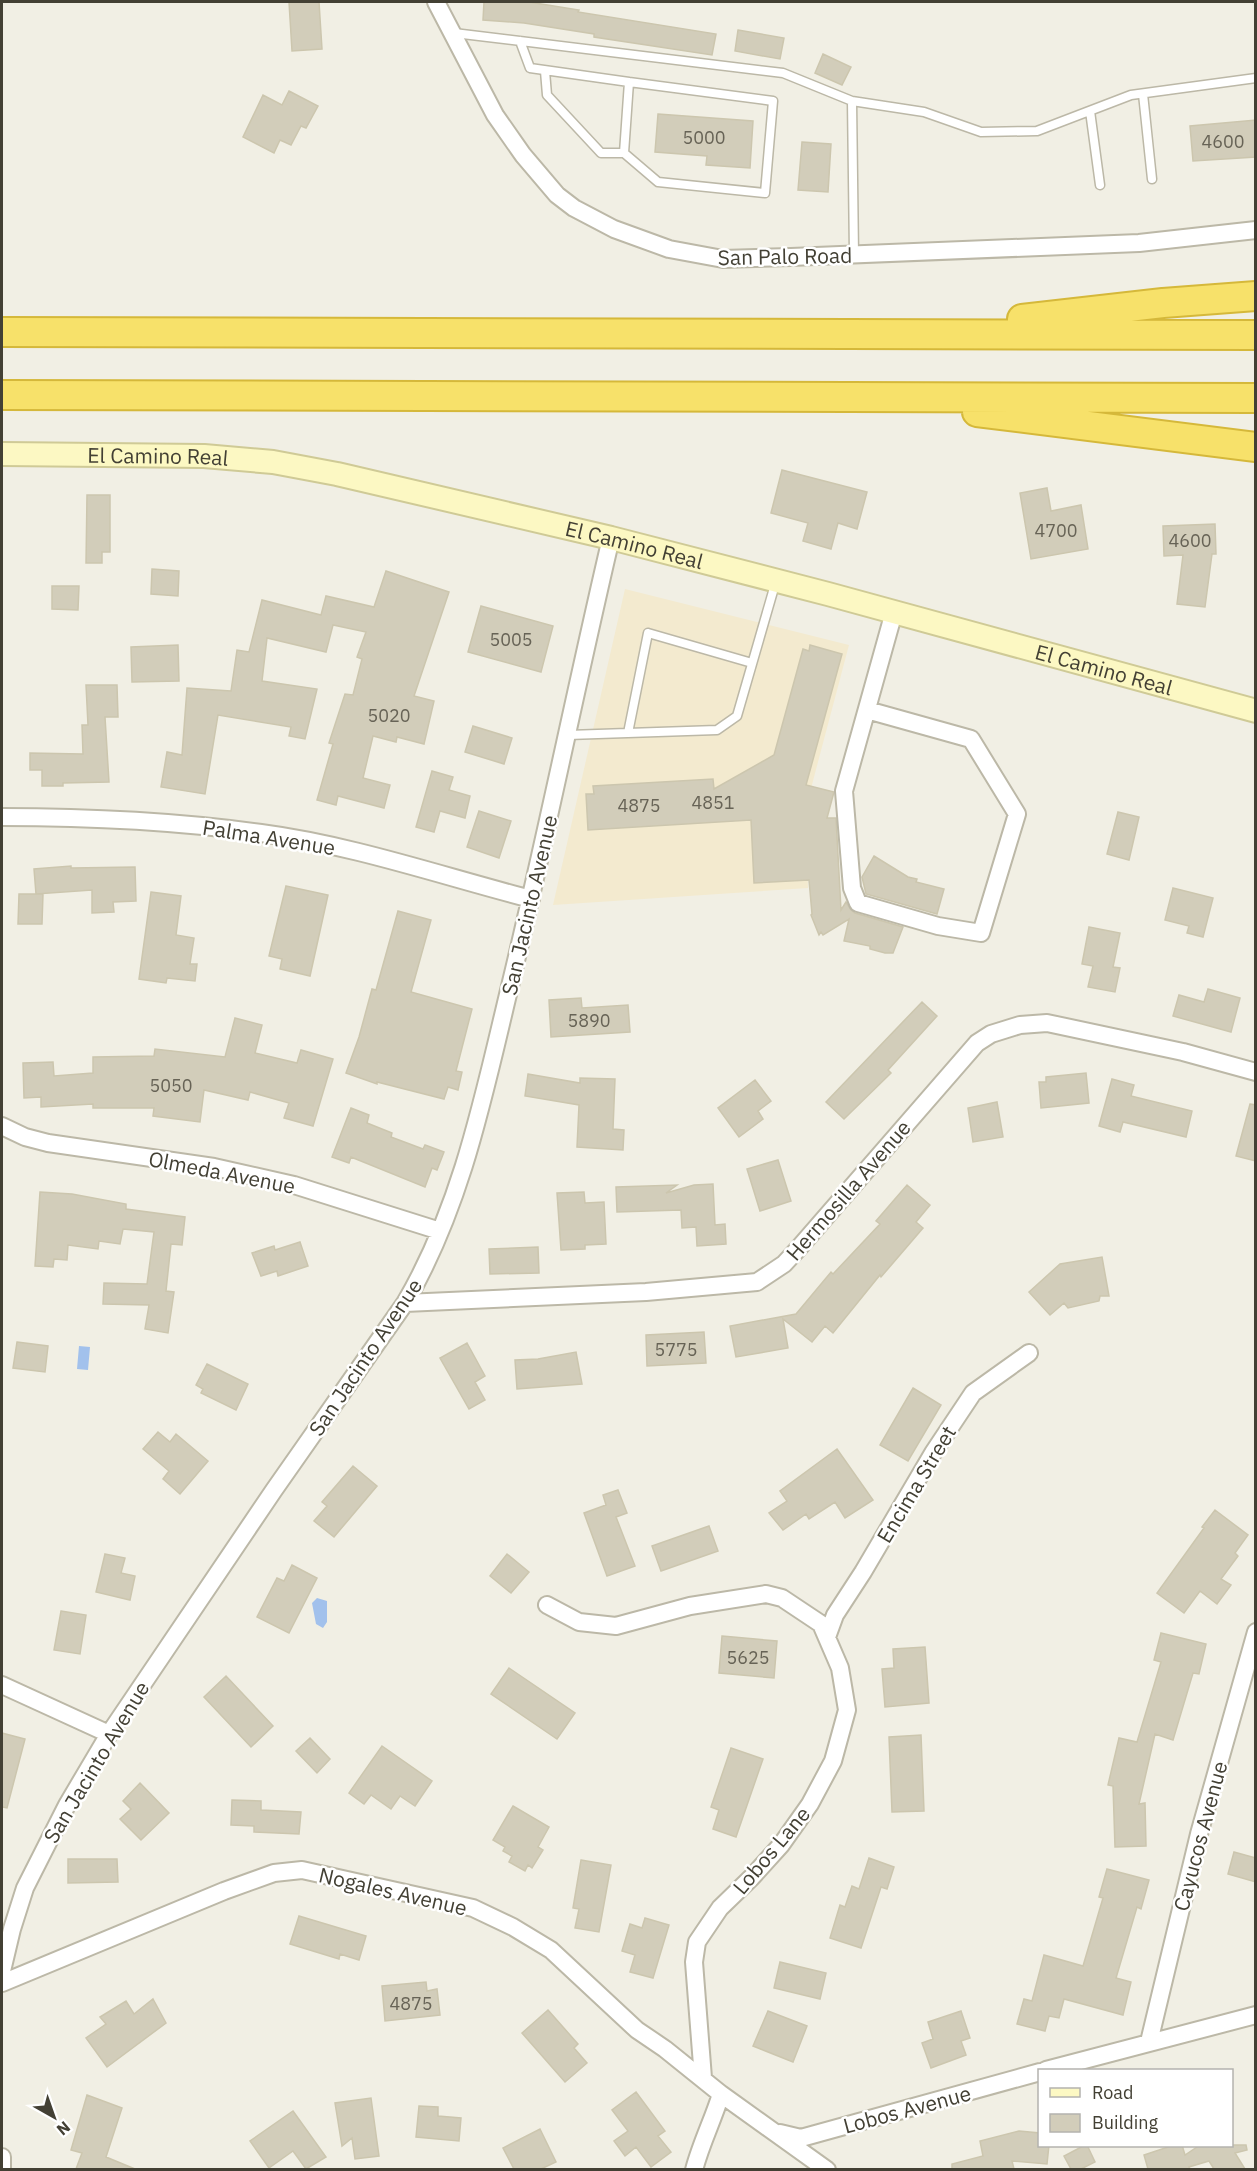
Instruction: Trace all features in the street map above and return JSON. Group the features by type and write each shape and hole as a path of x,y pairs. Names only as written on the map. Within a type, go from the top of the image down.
{"highway":[{"path":"888,334 1163,303 1256,296"},
{"path":"2,333 1256,335"},
{"path":"2,395 1256,398"},
{"path":"850,397 1256,447"}],"main road":[{"name":"El Camino Real","path":"2,454 169,455 273,462 384,484 611,538 894,612 1256,711"}],"street":[{"name":"San Palo Road","path":"436,2 495,115 539,176 557,195 574,208 614,229 669,249 723,259 854,255 1139,243 1256,230"},
{"name":"San Jacinto Avenue","path":"2,1971 12,1929 26,1888 62,1816 109,1734 274,1490 405,1303 422,1273 440,1231 475,1135 531,900 611,538"},
{"path":"867,710 971,739 1017,814 981,933 938,926 858,903 852,888 844,791 894,612"},
{"name":"Palma Avenue","path":"2,817 181,824 262,833 338,848 531,900"},
{"name":"Hermosilla Avenue","path":"405,1303 646,1292 757,1282 783,1264 797,1250 977,1043 992,1034 1020,1024 1047,1023 1184,1052 1256,1072"},
{"name":"Olmeda Avenue","path":"2,1126 25,1137 48,1143 213,1167 294,1185 440,1231"},
{"name":"Encima Street","path":"827,1636 835,1615 933,1453 973,1393 1029,1353"},
{"name":"Lobos Lane","path":"547,1605 579,1622 616,1626 690,1606 766,1594 782,1598 821,1624 840,1668 847,1710 833,1761 810,1804 781,1845 720,1908 697,1942 694,1962 703,2078"},
{"name":"Cayucos Avenue","path":"1149,2042 1199,1834 1256,1632"},
{"path":"2,1685 109,1734"},
{"name":"Nogales Avenue","path":"2,1983 224,1891 274,1873 302,1870 473,1908 513,1927 551,1950 637,2030 665,2049 721,2094 827,2169"},
{"path":"1050,2069 1256,2014"},
{"name":"Lobos Avenue","path":"774,2131 801,2138 1038,2073"},
{"path":"694,2169 700,2146 714,2117 721,2094"},
{"path":"2,2157 2,2169"}],"lane":[{"path":"452,33 783,73 852,101 924,112 981,132 1037,131 1131,95 1256,78"},
{"path":"520,41 530,68 773,101 765,193 658,182 624,153 600,153 547,95 545,71"},
{"path":"624,153 629,82"},
{"path":"1143,94 1152,179"},
{"path":"852,101 854,255"},
{"path":"1090,111 1100,185"},
{"path":"568,735 717,730 737,716 776,581"},
{"path":"628,733 648,633 752,663"}],"shaded area":[{"path":"625,589 849,645 805,811 808,888 553,905"}],"water":[{"path":"79,1346 90,1347 88,1370 77,1369"},
{"path":"317,1598 327,1601 327,1622 323,1628 316,1624 312,1603"}],"building":[{"path":"289,2 319,2 322,49 292,51"},
{"path":"484,2 529,2 716,34 712,55 594,37 594,34 524,23 483,20"},
{"path":"738,30 784,38 780,59 735,51"},
{"path":"823,54 851,67 842,85 815,73"},
{"path":"289,91 318,106 306,128 301,126 291,145 280,140 274,153 243,137 263,95 282,105"},
{"path":"658,114 753,121 750,168 706,165 707,156 655,152"},
{"path":"1256,120 1256,157 1193,161 1190,126"},
{"path":"802,142 831,144 828,192 798,190"},
{"path":"782,470 867,492 857,529 838,523 831,549 803,541 808,523 771,513"},
{"path":"1047,488 1051,511 1081,505 1088,549 1031,559 1020,493"},
{"path":"87,495 110,495 110,552 102,552 102,563 86,563"},
{"path":"1215,524 1216,554 1212,554 1205,607 1177,604 1183,555 1164,556 1163,526"},
{"path":"152,569 179,571 178,596 151,594"},
{"path":"386,571 449,592 414,696 434,701 424,744 397,737 396,742 373,736 363,778 390,785 384,808 338,796 336,805 317,800 333,744 329,743 345,694 353,695 362,659 357,657 366,632 333,625 326,652 267,638 262,681 317,689 305,739 289,736 291,727 218,715 205,794 161,787 167,752 182,755 187,688 231,691 237,650 249,652 262,600 321,615 326,596 374,607"},
{"path":"52,586 79,586 78,610 52,609"},
{"path":"481,606 553,626 541,672 468,652"},
{"path":"178,645 179,681 132,682 131,647"},
{"path":"810,645 842,654 806,785 834,792 827,818 836,818 841,910 846,902 855,913 903,927 893,953 885,953 870,949 870,946 844,941 849,919 823,935 821,932 819,935 811,915 809,880 754,883 751,820 588,830 586,794 594,794 593,786 713,779 714,789 774,755 803,649 809,651"},
{"path":"86,685 117,685 118,717 105,717 109,782 42,786 42,770 30,770 30,753 83,754 82,725 88,725"},
{"path":"473,726 512,738 504,764 465,752"},
{"path":"432,771 453,777 449,790 470,796 465,818 440,811 434,832 416,827"},
{"path":"479,811 511,821 499,858 467,847"},
{"path":"1118,812 1139,817 1129,860 1107,854"},
{"path":"874,856 908,877 917,879 916,882 944,889 937,914 866,894 862,877"},
{"path":"71,866 71,868 135,867 136,901 113,902 114,912 92,913 92,890 36,894 34,869"},
{"path":"286,886 328,895 310,976 280,969 282,959 269,956"},
{"path":"1173,888 1213,898 1203,937 1187,933 1189,926 1165,920"},
{"path":"151,892 181,896 176,935 194,938 190,964 197,964 195,981 167,978 166,983 139,979"},
{"path":"19,894 43,894 42,924 18,924"},
{"path":"398,911 431,920 411,992 472,1009 456,1071 462,1072 458,1090 448,1087 444,1099 377,1082 377,1084 346,1073 372,989 376,990"},
{"path":"1089,927 1120,933 1113,967 1120,968 1115,992 1088,987 1093,966 1082,964"},
{"path":"1208,989 1240,998 1231,1032 1173,1016 1179,995 1204,1002"},
{"path":"581,998 582,1008 628,1005 630,1032 551,1037 549,1000"},
{"path":"922,1002 937,1016 888,1070 891,1073 844,1119 826,1102"},
{"path":"235,1018 262,1025 255,1053 297,1063 301,1050 333,1059 313,1126 284,1118 289,1103 250,1092 248,1100 204,1090 200,1122 153,1116 154,1108 93,1108 93,1104 41,1107 41,1097 24,1098 23,1063 53,1062 54,1076 93,1073 93,1057 154,1056 155,1049 225,1057"},
{"path":"1086,1073 1089,1103 1041,1108 1039,1082 1046,1082 1046,1077"},
{"path":"528,1074 580,1083 580,1078 615,1079 613,1129 624,1130 623,1150 577,1147 579,1105 525,1096"},
{"path":"1112,1079 1134,1085 1131,1096 1192,1111 1186,1137 1123,1122 1120,1132 1099,1126"},
{"path":"755,1080 771,1101 758,1111 763,1119 739,1137 718,1108"},
{"path":"997,1102 1003,1137 973,1142 968,1108"},
{"path":"1250,1104 1256,1105 1256,1161 1236,1156"},
{"path":"351,1108 369,1115 367,1123 392,1133 391,1137 423,1149 425,1145 444,1152 437,1170 432,1168 425,1187 351,1157 349,1163 332,1157"},
{"path":"778,1160 791,1201 760,1211 747,1169"},
{"path":"713,1184 715,1225 725,1224 726,1244 697,1246 696,1227 682,1228 681,1210 617,1212 616,1187 677,1185 666,1193 694,1185"},
{"path":"907,1185 930,1205 916,1222 923,1228 881,1277 880,1275 833,1333 825,1326 812,1342 783,1319 788,1348 736,1357 730,1326 796,1314 831,1272 833,1274 880,1224 876,1221"},
{"path":"40,1192 72,1194 126,1204 126,1209 185,1217 182,1245 171,1244 166,1291 174,1292 168,1333 145,1329 149,1305 103,1304 104,1283 147,1284 154,1232 123,1229 120,1244 99,1241 98,1249 68,1245 67,1260 54,1259 53,1267 35,1266"},
{"path":"584,1192 585,1203 604,1202 606,1244 585,1245 585,1249 561,1250 557,1193"},
{"path":"300,1242 308,1266 278,1276 277,1271 261,1276 252,1253 274,1246 275,1250"},
{"path":"538,1247 539,1273 490,1274 489,1249"},
{"path":"1102,1257 1109,1296 1100,1296 1099,1301 1068,1308 1064,1303 1050,1315 1029,1292 1060,1264"},
{"path":"704,1332 706,1363 647,1366 646,1335"},
{"path":"17,1342 48,1346 45,1372 13,1368"},
{"path":"467,1343 485,1376 475,1382 485,1400 469,1409 440,1358"},
{"path":"576,1352 582,1384 517,1389 515,1360 538,1359"},
{"path":"207,1364 248,1384 236,1410 201,1393 203,1389 196,1385"},
{"path":"913,1388 941,1405 908,1461 880,1445"},
{"path":"158,1432 170,1442 176,1434 208,1461 180,1494 163,1479 169,1471 143,1449"},
{"path":"837,1449 873,1500 845,1518 835,1502 809,1519 806,1514 783,1530 769,1513 787,1501 780,1491"},
{"path":"353,1466 377,1486 334,1537 314,1521 327,1506 322,1502"},
{"path":"618,1490 627,1513 616,1517 635,1566 607,1576 584,1513 606,1505 603,1495"},
{"path":"1215,1510 1248,1535 1235,1553 1238,1556 1221,1579 1231,1585 1217,1604 1200,1591 1184,1613 1157,1593"},
{"path":"709,1526 718,1551 661,1571 652,1546"},
{"path":"105,1554 125,1558 121,1573 135,1576 130,1600 96,1592"},
{"path":"507,1554 529,1572 511,1593 490,1576"},
{"path":"292,1565 317,1578 289,1633 257,1617 277,1578 284,1581"},
{"path":"61,1611 86,1615 80,1654 54,1650"},
{"path":"1161,1633 1206,1644 1199,1674 1193,1673 1173,1740 1155,1734 1139,1804 1145,1803 1146,1846 1115,1847 1113,1786 1108,1785 1119,1738 1137,1742 1161,1662 1154,1660"},
{"path":"722,1636 777,1641 774,1678 719,1673"},
{"path":"925,1647 929,1703 885,1707 882,1669 894,1668 893,1649"},
{"path":"509,1668 575,1713 557,1739 491,1694"},
{"path":"226,1676 273,1726 251,1747 204,1697"},
{"path":"2,1733 25,1739 7,1808 2,1807"},
{"path":"921,1735 924,1811 892,1812 889,1737"},
{"path":"310,1738 330,1759 317,1773 296,1751"},
{"path":"382,1746 432,1781 415,1806 400,1796 391,1809 371,1795 364,1804 349,1793"},
{"path":"731,1748 763,1759 736,1837 713,1829 719,1810 711,1807"},
{"path":"140,1783 169,1813 141,1840 120,1819 131,1809 123,1801"},
{"path":"232,1800 261,1801 261,1810 301,1812 299,1834 254,1832 254,1826 231,1825"},
{"path":"513,1806 549,1827 538,1847 543,1850 532,1868 528,1865 525,1871 509,1862 512,1856 503,1851 505,1847 493,1840"},
{"path":"1234,1852 1256,1858 1256,1882 1228,1874"},
{"path":"869,1858 894,1867 887,1889 881,1887 861,1948 830,1938 840,1905 845,1907 852,1886 859,1889"},
{"path":"68,1859 117,1859 118,1882 68,1883"},
{"path":"581,1860 611,1865 599,1932 575,1928 579,1909 573,1908"},
{"path":"1107,1869 1149,1880 1141,1909 1137,1907 1116,1978 1131,1982 1123,2015 1064,1999 1059,2018 1049,2016 1045,2031 1017,2024 1024,1999 1032,2001 1044,1955 1083,1966 1103,1898 1099,1897"},
{"path":"299,1916 366,1936 359,1960 340,1954 339,1959 290,1944"},
{"path":"645,1918 669,1925 653,1978 630,1972 635,1955 622,1951 630,1924 642,1928"},
{"path":"780,1962 826,1973 820,1999 774,1988"},
{"path":"426,1982 427,1991 437,1989 440,2015 385,2021 382,1986"},
{"path":"153,1999 166,2023 107,2067 86,2038 106,2024 100,2017 126,2001 134,2014"},
{"path":"548,2010 578,2044 574,2048 587,2063 565,2082 522,2033"},
{"path":"768,2011 807,2026 793,2062 753,2046"},
{"path":"961,2011 970,2038 961,2041 966,2055 931,2068 922,2043 933,2039 928,2022"},
{"path":"636,2092 665,2131 658,2136 671,2152 651,2167 636,2147 625,2156 614,2141 628,2131 612,2110"},
{"path":"87,2095 122,2108 106,2157 135,2169 76,2169 82,2153 71,2150"},
{"path":"371,2098 379,2156 355,2159 352,2138 342,2146 335,2103"},
{"path":"419,2106 438,2107 438,2116 461,2118 459,2141 416,2137"},
{"path":"293,2111 326,2157 306,2169 293,2151 269,2168 250,2141"},
{"path":"540,2129 556,2162 541,2169 514,2169 503,2148"},
{"path":"1019,2131 1038,2133 1038,2147 1049,2147 1047,2164 1012,2161 1014,2169 952,2169 952,2164 983,2156 980,2141"},
{"path":"1246,2145 1247,2150 1235,2153 1245,2169 1214,2169 1209,2161 1189,2167 1190,2169 1148,2169 1144,2155 1168,2147 1183,2147 1185,2155 1197,2147"},
{"path":"1081,2147 1088,2147 1095,2162 1081,2169 1071,2169 1064,2156"}]}
